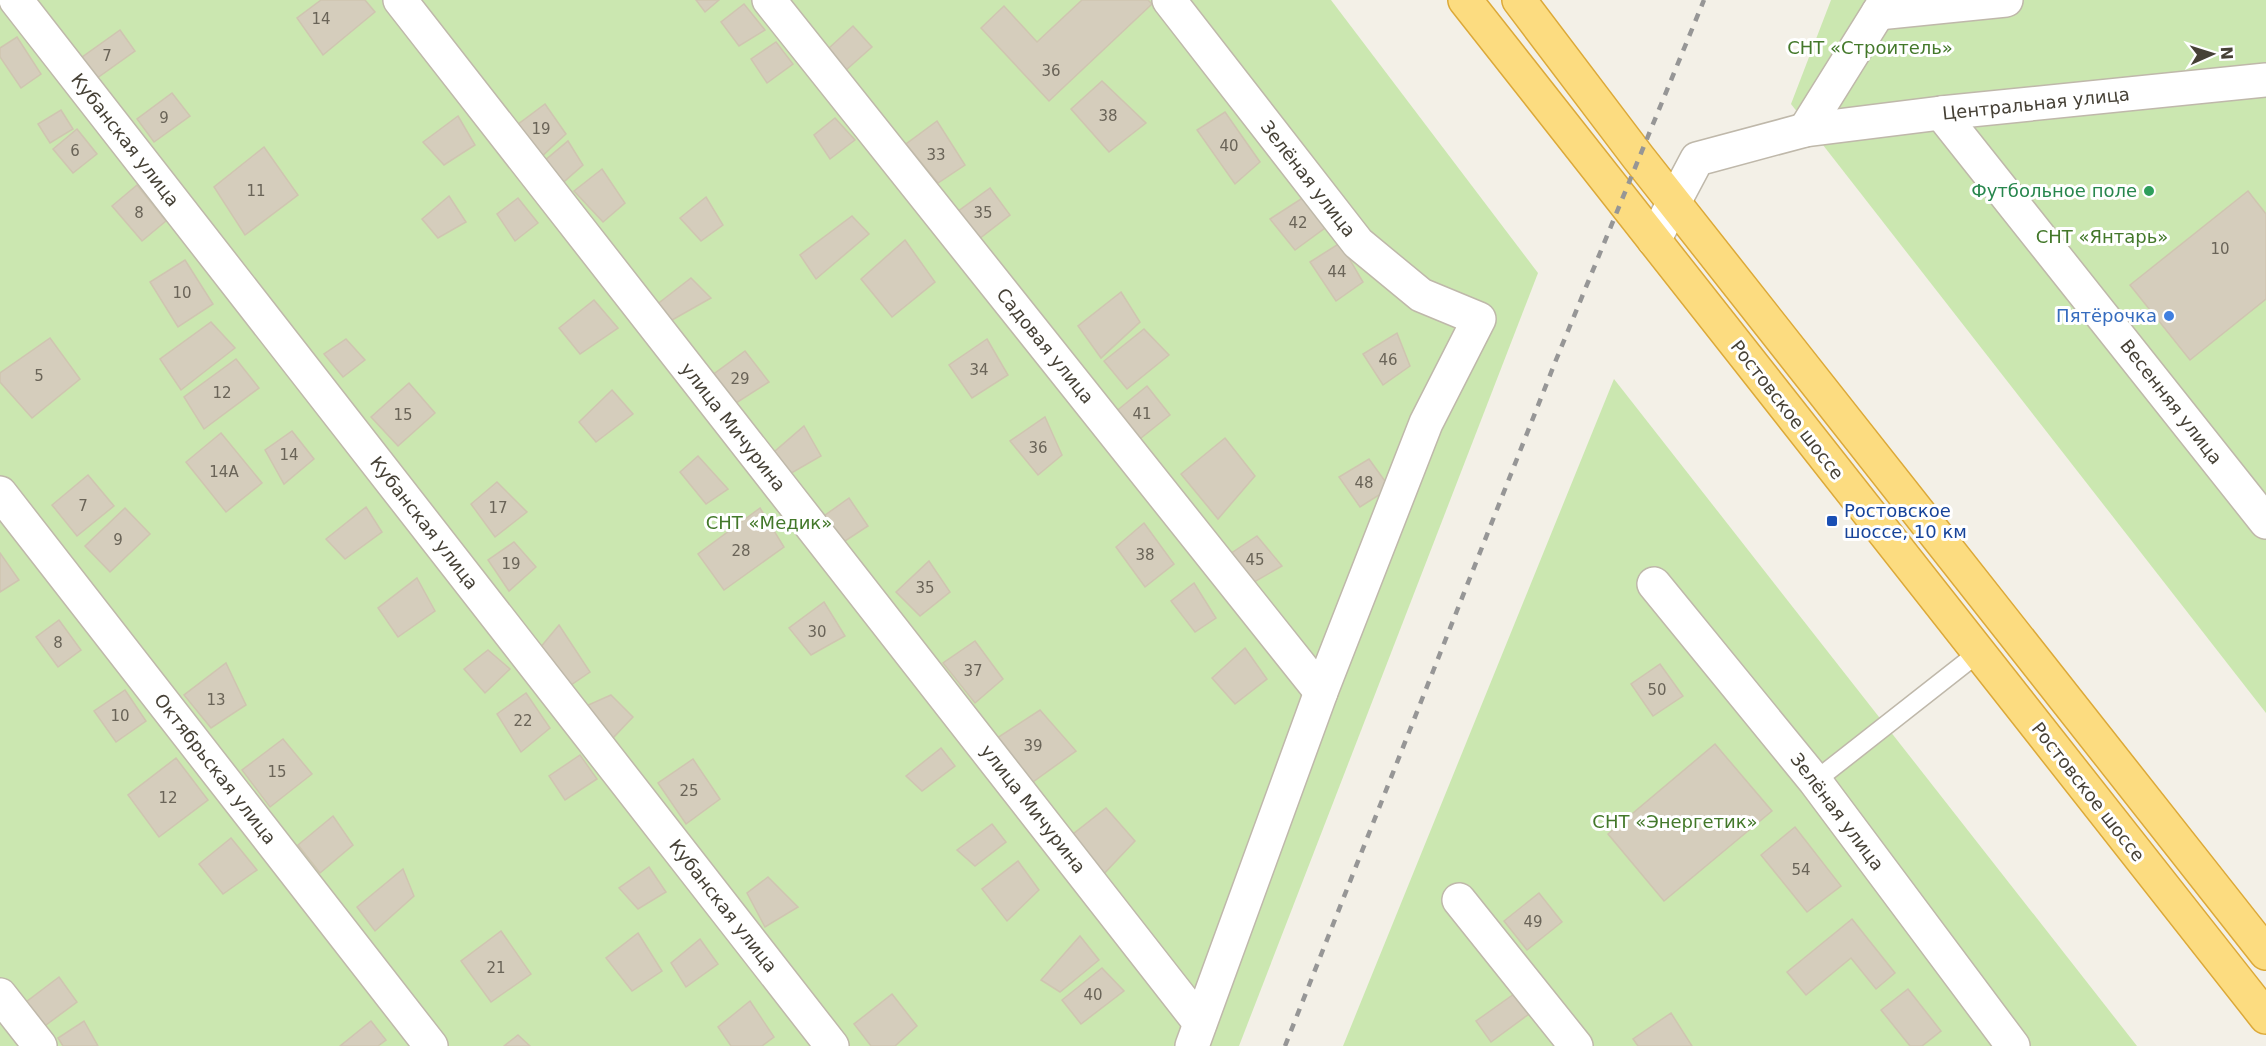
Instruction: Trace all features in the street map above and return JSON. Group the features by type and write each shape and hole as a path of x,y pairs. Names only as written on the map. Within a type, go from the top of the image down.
{"highway":[{"name":"Ростовское шоссе","path":"1465,0 2266,1017"},
{"path":"1520,0 1673,202 2266,953"}],"street":[{"name":"Кубанская улица","path":"15,0 832,1046"},
{"name":"улица Мичурина","path":"400,0 1196,1035"},
{"name":"Садовая улица","path":"770,0 1321,692"},
{"name":"Зелёная улица","path":"1169,0 1358,243 1421,295 1479,319 1426,423 1321,692"},
{"path":"1805,130 1882,6 2006,0"},
{"name":"Центральная улица","path":"1654,240 1697,159 1805,130 1941,113 2266,80"},
{"name":"Весенняя улица","path":"1941,113 2266,522"},
{"name":"Октябрьская улица","path":"0,493 431,1046"},
{"name":"Зелёная улица","path":"1654,584 1815,781 2013,1046"},
{"path":"1196,1035 1321,692"},
{"path":"1459,900 1576,1046"},
{"path":"0,995 40,1046"}],"lane":[{"path":"1815,781 1978,653"}],"green space":[{"name":"СНТ «Медик»","path":"0,0 1331,0 1538,273 1239,1046 0,1046"},
{"name":"СНТ «Янтарь»","path":"1831,0 2266,0 2266,713 1791,104"},
{"name":"СНТ «Энергетик»","path":"1614,379 2137,1046 1343,1046"}],"building":[{"path":"321,0 365,0 375,12 323,55 297,18"},
{"path":"696,0 719,0 705,12"},
{"path":"1082,0 1148,0 1152,4 1049,101 981,28 1004,6 1037,42"},
{"path":"744,4 765,30 739,46 721,22"},
{"path":"853,26 872,47 845,71 829,48"},
{"path":"120,30 135,51 93,81 78,60"},
{"path":"17,37 41,74 21,88 0,57 0,48"},
{"path":"776,42 793,64 767,83 751,59"},
{"path":"1102,81 1146,123 1109,152 1071,109"},
{"path":"172,93 190,116 154,142 137,119"},
{"path":"545,104 566,134 540,158 517,125"},
{"path":"61,110 73,129 50,143 38,124"},
{"path":"1225,112 1260,162 1235,184 1197,130"},
{"path":"458,116 475,145 444,165 423,142"},
{"path":"835,118 855,140 830,159 814,135"},
{"path":"937,121 965,165 938,183 906,144"},
{"path":"77,129 97,154 73,173 53,149"},
{"path":"568,141 583,165 558,187 543,162"},
{"path":"264,147 298,195 245,235 214,187"},
{"path":"602,169 625,203 603,222 574,191"},
{"path":"137,185 166,221 142,241 112,206"},
{"path":"990,188 1010,215 979,239 957,212"},
{"path":"2248,191 2266,214 2266,299 2190,360 2130,285"},
{"path":"449,196 466,222 438,238 422,219"},
{"path":"706,197 723,225 701,241 680,218"},
{"path":"1304,197 1325,228 1295,250 1270,219"},
{"path":"518,198 538,223 515,241 497,214"},
{"path":"852,216 869,234 816,279 800,255"},
{"path":"905,240 935,282 892,317 861,279"},
{"path":"1340,243 1363,282 1336,301 1310,262"},
{"path":"185,260 213,304 178,327 150,282"},
{"path":"691,278 711,298 665,324 651,309"},
{"path":"1121,292 1140,322 1101,358 1078,326"},
{"path":"594,300 618,328 580,354 559,328"},
{"path":"211,322 235,348 181,390 160,359"},
{"path":"1144,329 1169,355 1127,389 1104,361"},
{"path":"1397,333 1410,366 1383,385 1363,354"},
{"path":"50,338 80,379 32,418 0,382 0,373"},
{"path":"346,339 365,360 343,377 324,354"},
{"path":"987,339 1008,375 972,398 949,365"},
{"path":"745,351 769,382 733,405 711,376"},
{"path":"236,359 259,388 204,429 184,397"},
{"path":"409,383 435,413 398,446 371,417"},
{"path":"1147,386 1170,415 1136,442 1114,413"},
{"path":"612,390 633,414 596,442 579,422"},
{"path":"1045,417 1062,455 1038,475 1010,441"},
{"path":"804,426 821,456 788,475 774,452"},
{"path":"292,431 314,459 284,484 265,450"},
{"path":"221,433 262,483 226,512 186,462"},
{"path":"1225,438 1255,476 1218,519 1181,474"},
{"path":"698,456 728,489 706,504 680,472"},
{"path":"1369,459 1390,488 1360,507 1339,477"},
{"path":"88,475 114,506 77,536 52,505"},
{"path":"497,482 527,512 495,537 471,504"},
{"path":"849,498 868,526 839,545 821,518"},
{"path":"366,507 382,532 345,559 326,539"},
{"path":"125,508 150,534 110,572 85,546"},
{"path":"760,508 784,547 724,590 698,554"},
{"path":"1144,523 1174,564 1145,587 1116,547"},
{"path":"1257,536 1282,566 1249,585 1230,554"},
{"path":"514,542 536,567 509,591 488,560"},
{"path":"0,553 19,580 0,592"},
{"path":"929,561 950,592 920,616 896,592"},
{"path":"417,578 435,611 398,637 378,608"},
{"path":"1194,583 1216,618 1195,632 1171,601"},
{"path":"824,602 845,636 811,655 789,628"},
{"path":"59,620 81,650 58,667 36,637"},
{"path":"559,625 590,672 568,687 539,649"},
{"path":"975,641 1003,679 975,703 943,663"},
{"path":"1245,648 1267,679 1235,704 1212,678"},
{"path":"488,650 510,669 485,693 464,669"},
{"path":"226,663 246,705 211,728 184,695"},
{"path":"1660,664 1683,696 1653,716 1631,684"},
{"path":"125,690 146,721 116,742 94,711"},
{"path":"526,693 550,728 521,752 497,714"},
{"path":"611,695 633,717 612,739 586,706"},
{"path":"1040,710 1076,751 1026,787 991,742"},
{"path":"283,739 312,774 270,807 242,770"},
{"path":"1715,744 1772,811 1664,901 1608,834"},
{"path":"941,748 955,766 922,791 906,776"},
{"path":"580,755 597,779 565,800 549,776"},
{"path":"176,758 208,800 159,837 128,795"},
{"path":"693,759 720,799 686,824 658,783"},
{"path":"1106,808 1135,841 1098,880 1068,838"},
{"path":"333,816 353,845 320,873 298,845"},
{"path":"992,824 1006,842 975,866 957,850"},
{"path":"1795,827 1841,886 1807,912 1761,855"},
{"path":"231,838 257,870 223,894 199,864"},
{"path":"1018,861 1039,890 1007,921 982,889"},
{"path":"649,867 666,892 638,909 619,888"},
{"path":"403,869 414,896 375,931 357,907"},
{"path":"768,877 798,907 765,927 747,893"},
{"path":"1539,893 1562,922 1527,950 1504,921"},
{"path":"1852,919 1895,973 1876,989 1851,958 1806,995 1787,972"},
{"path":"501,931 531,974 491,1002 461,961"},
{"path":"638,933 662,971 632,991 606,958"},
{"path":"1080,936 1099,960 1060,992 1041,980"},
{"path":"700,939 718,964 686,987 671,963"},
{"path":"1102,968 1124,991 1081,1024 1062,1000"},
{"path":"59,977 77,1002 42,1028 26,1002"},
{"path":"1908,989 1941,1031 1922,1046 1910,1046 1881,1010"},
{"path":"892,994 917,1026 895,1046 871,1046 854,1024"},
{"path":"1514,994 1529,1014 1491,1042 1476,1021"},
{"path":"750,1001 774,1037 762,1046 731,1046 718,1027"},
{"path":"1671,1013 1692,1046 1638,1046 1633,1039"},
{"path":"84,1021 98,1046 63,1046 58,1038"},
{"path":"371,1021 386,1040 378,1046 340,1046"},
{"path":"518,1035 530,1046 504,1046"}],"railway":[{"path":"1285,1046 1556,360 1704,0"}],"place":[{"name":"Футбольное поле","path":"2149,191"},
{"name":"Пятёрочка","path":"2169,316"},
{"name":"Ростовское шоссе, 10 км","path":"1832,521"}],"park label":[{"name":"СНТ «Строитель»","path":"1870,48"}]}
